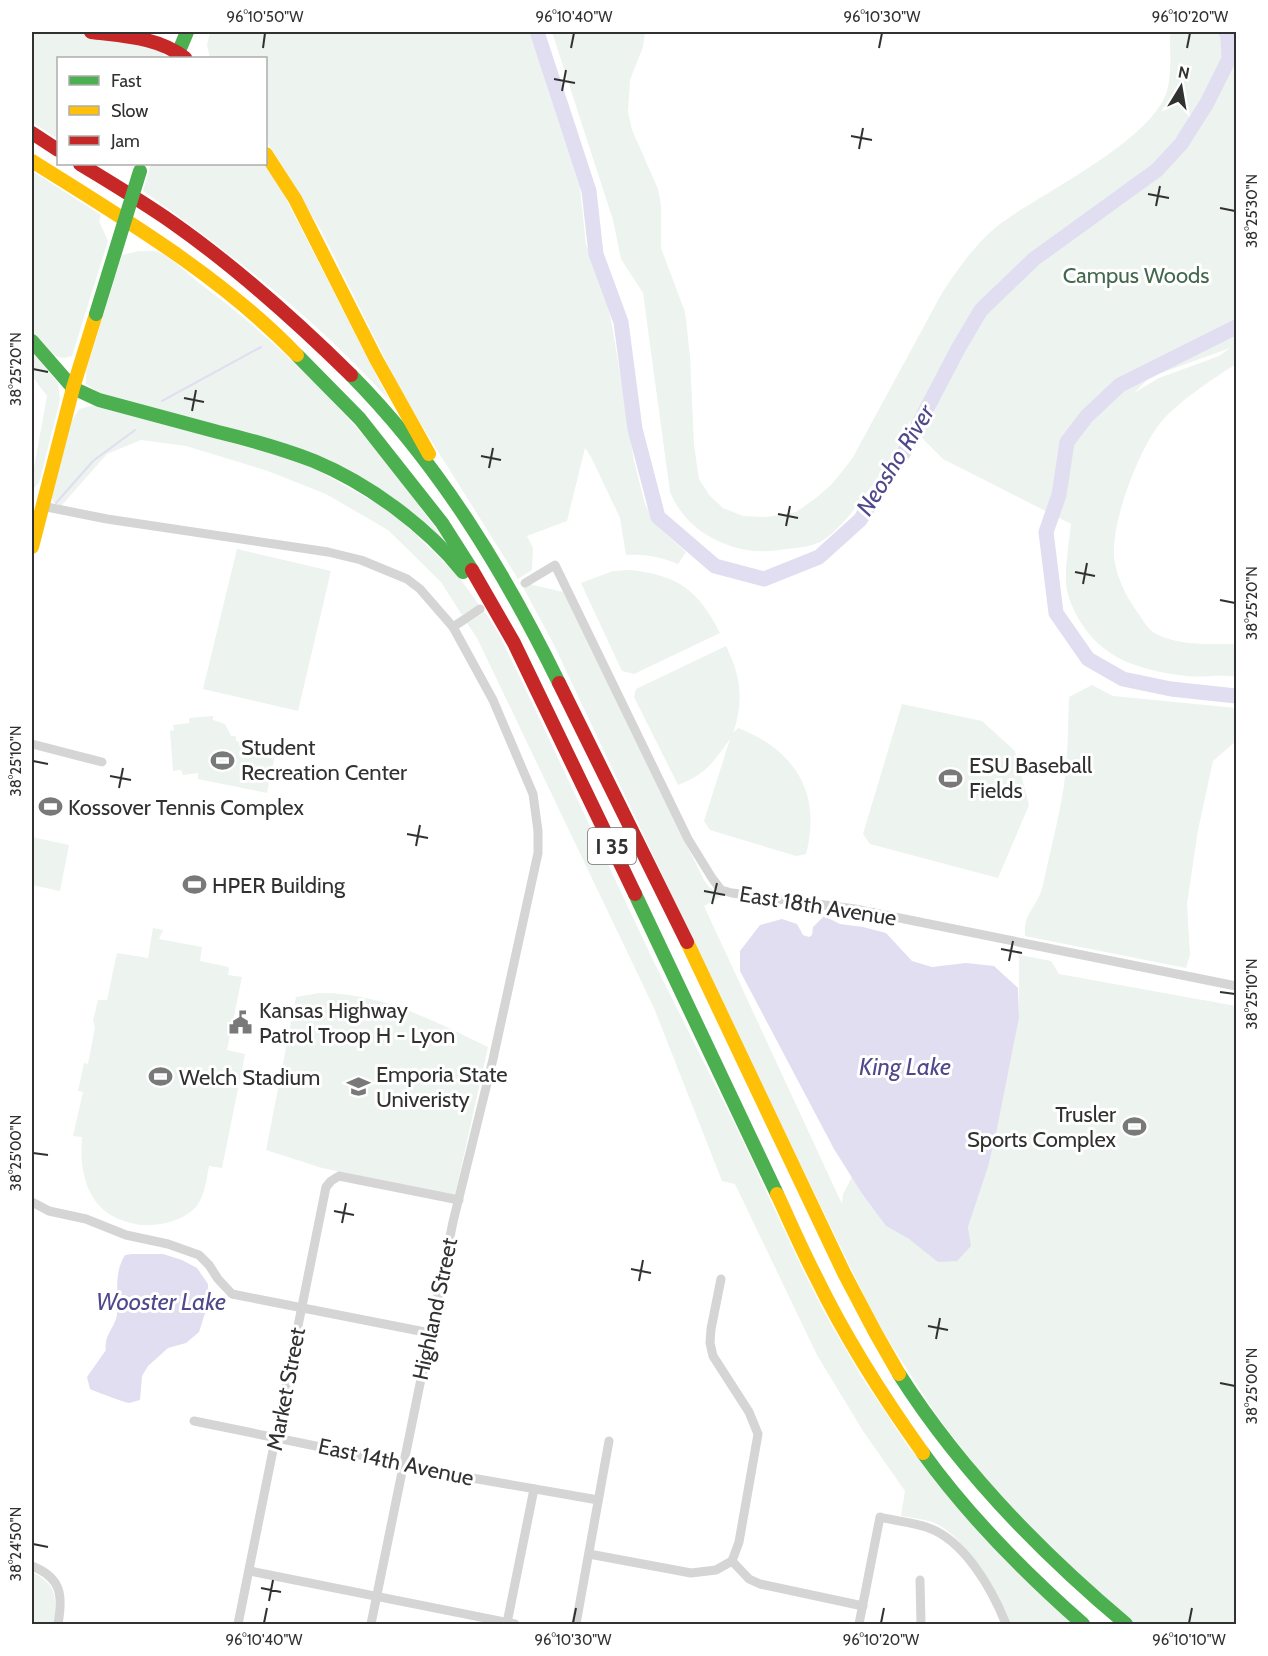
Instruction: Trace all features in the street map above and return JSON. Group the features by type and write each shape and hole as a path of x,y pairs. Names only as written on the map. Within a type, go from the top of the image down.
{"main road":[{"path":"91,32 154,42 180,56 187,32"},
{"path":"32,133 57,149"},
{"path":"267,156 295,199 447,491"},
{"name":"I 35","path":"32,160 154,238 225,291 288,345 360,419 442,523 514,643 837,1319 873,1380 937,1471 1002,1548 1083,1624"},
{"name":"I 35","path":"82,165 177,226 280,308 336,359 364,389 409,441 447,491 502,573 634,827 839,1265 909,1389 952,1448 1032,1539 1126,1624"},
{"path":"32,547 73,388 141,167"},
{"path":"32,342 73,388 99,400 275,447 316,462 363,487 391,504 451,557 505,627"}],"street":[{"name":"Highland Street","path":"42,507 107,519 260,541 361,560 407,579 420,589 453,627 493,700 533,794 538,831 538,853 430,1333 371,1624"},
{"name":"East 18th Avenue","path":"525,583 555,565 688,838 721,890 855,909 1236,986"},
{"path":"453,627 480,609"},
{"path":"32,744 102,762"},
{"name":"Market Street","path":"238,1624 326,1187 339,1176 459,1200"},
{"path":"32,1202 49,1211 86,1219 126,1235 168,1244 199,1255 232,1294 430,1333"},
{"path":"589,1554 691,1574 716,1570 732,1561 739,1542 758,1434 749,1412 713,1356 710,1343 711,1329 721,1279"},
{"name":"East 14th Avenue","path":"194,1421 534,1490 598,1500"},
{"path":"576,1624 609,1441"},
{"path":"249,1571 511,1624 534,1490"},
{"path":"859,1624 880,1517 926,1527 952,1541 986,1583 1006,1624"},
{"path":"732,1561 749,1579 760,1584 863,1606"},
{"path":"32,1566 49,1576 59,1590 62,1602 58,1624"},
{"path":"920,1580 921,1624"}],"green space":[{"path":"32,32 72,32 152,46 161,51 164,57 57,57 57,138 32,122"},
{"path":"210,32 529,32 580,188 586,245 593,258 607,300 634,461 645,504 659,528 686,552 678,564 652,556 626,555 620,518 585,448 567,521 527,536 533,548 532,570 518,579 417,418 394,377 323,234 267,142 267,57 210,57 207,45"},
{"name":"Campus Woods","path":"552,32 645,32 643,47 630,80 628,112 632,130 658,189 661,205 661,248 685,312 690,356 694,445 699,479 710,496 723,508 743,516 767,517 796,512 832,484 852,459 942,293 977,245 1004,221 1120,146 1141,128 1157,109 1169,84 1170,32 1236,32 1236,364 1183,401 1165,418 1150,438 1128,485 1118,520 1114,558 1125,592 1133,607 1151,630 1175,641 1236,644 1236,677 1192,676 1152,670 1122,660 1096,642 1076,614 1068,595 1066,569 1071,524 943,459 923,439 910,421 896,450 851,514 820,542 795,548 752,551 725,544 700,530 680,510 670,492 643,293 621,259 613,220","holes":["1230,348 1219,356 1159,378 1134,393 1150,377"]},
{"path":"267,162 389,400 333,342 303,315 241,263 143,191 151,165 267,165"},
{"path":"32,171 101,215 99,221 108,241 72,356 66,358 50,353 32,336"},
{"path":"139,251 158,252 172,261 234,310 301,370 364,436 393,471 446,544 362,481 103,395 86,384 86,371 122,255"},
{"path":"32,351 58,383 60,400 39,483 32,490 47,396 32,376"},
{"path":"95,405 304,463 392,512 459,577 479,605 462,615 441,582 388,530 326,494 265,470 186,446 141,440 107,454 61,506 53,502 52,497 71,422 79,409"},
{"path":"237,549 331,571 298,711 203,689"},
{"path":"630,570 661,576 685,587 695,595 720,633 634,674 622,671 581,583 613,571"},
{"path":"529,584 563,592 704,880 709,887 722,896 704,906 842,1204 843,1194 852,1177 886,1226 909,1239 971,1246 968,1227 988,1167 1019,1018 1019,955 1051,961 1059,974 1236,1006 1236,1624 1136,1624 1065,1563 992,1487 937,1416 878,1324 741,1042 553,643 523,587"},
{"path":"485,612 500,636 800,1264 824,1312 861,1376 909,1448 1072,1624 1009,1624 980,1568 948,1531 937,1524 901,1516 905,1491 863,1431 817,1355 735,1184 722,1181 654,1008 477,638 467,623"},
{"path":"726,646 738,679 740,700 733,733 738,728 775,748 789,761 799,776 807,793 810,812 810,832 806,854 796,856 710,830 704,821 730,739 703,772 678,785 634,697 636,689"},
{"path":"1092,685 1113,696 1236,708 1236,741 1213,761 1198,830 1187,904 1190,955 1186,968 1025,936 1028,915 1041,893 1062,797 1069,697"},
{"name":"ESU Baseball Fields","path":"902,704 982,721 1015,751 1029,805 998,878 870,844 863,834"},
{"name":"Student Recreation Center","path":"213,716 213,720 225,724 231,736 236,736 236,741 276,750 267,793 198,779 198,773 183,775 181,770 173,771 170,731 174,730 173,725 189,723 189,718"},
{"path":"32,837 69,845 60,891 32,885"},
{"name":"Welch Stadium","path":"153,928 163,930 159,939 202,947 200,961 229,967 228,975 242,977 227,1050 245,1054 222,1168 209,1166 201,1200 189,1213 168,1222 144,1225 124,1221 101,1208 88,1188 84,1176 82,1137 73,1136 83,1092 78,1091 84,1063 88,1064 98,1000 107,1000 117,953 148,958"},
{"path":"319,993 364,997 385,1003 427,1018 488,1047 455,1195 322,1168 266,1150 296,997"},
{"path":"32,1572 47,1582 54,1593 55,1624 32,1624"}],"water":[{"name":"King Lake","path":"824,916 840,924 886,933 912,961 932,967 966,963 994,966 1018,988 1019,1018 988,1167 968,1227 971,1246 957,1261 938,1262 909,1239 886,1226 834,1149 740,971 740,951 760,925 782,919 797,924 803,935 809,937 812,935 813,927"},
{"name":"Wooster Lake","path":"163,1254 197,1268 208,1284 208,1304 199,1332 186,1343 168,1348 148,1366 142,1376 140,1400 129,1403 90,1389 87,1377 106,1350 106,1341 117,1315 119,1269 125,1255"}],"waterway":[{"name":"Neosho River","path":"537,32 589,191 596,254 621,322 635,429 658,517 715,566 764,579 819,557 860,520 904,452 981,310 1034,259 1157,170 1181,144 1207,103 1229,59 1226,32"},
{"name":"Neosho River","path":"1236,327 1120,385 1087,416 1067,442 1059,495 1046,532 1056,613 1088,659 1123,679 1171,689 1236,696"},
{"path":"162,401 261,347"},
{"path":"56,503 93,461 135,430"}],"traffic: fast":[{"path":"176,57 187,32"},
{"path":"96,314 140,171"},
{"path":"32,341 73,388 99,400 267,445 335,470 376,494 414,523 432,538 463,572"},
{"path":"297,355 360,419 442,523 472,570"},
{"path":"351,375 413,445 467,520 516,600 559,683"},
{"path":"635,894 777,1194"},
{"path":"899,1374 948,1443 1003,1508 1062,1568 1126,1624"},
{"path":"923,1453 978,1522 1083,1624"}],"traffic: slow":[{"path":"267,156 295,199 376,359 429,454"},
{"path":"32,161 136,227 204,274 268,326 297,355"},
{"path":"32,547 73,388 96,314"},
{"path":"687,942 844,1273 899,1374"},
{"path":"777,1194 806,1257 852,1345 923,1453"}],"traffic: jam":[{"path":"91,32 128,36 152,42 184,57"},
{"path":"32,133 57,149"},
{"path":"82,165 162,215 197,240 243,276 351,375"},
{"path":"472,570 514,643 635,894"},
{"path":"559,683 687,942"}],"place":[{"name":"Student Recreation Center","path":"223,760"},
{"name":"ESU Baseball Fields","path":"951,778"},
{"name":"Kossover Tennis Complex","path":"50,807"},
{"name":"HPER Building","path":"194,885"},
{"name":"Kansas Highway Patrol Troop H - Lyon","path":"241,1023"},
{"name":"Welch Stadium","path":"161,1077"},
{"name":"Emporia State Univeristy","path":"358,1087"},
{"name":"Trusler Sports Complex","path":"1134,1127"}]}
